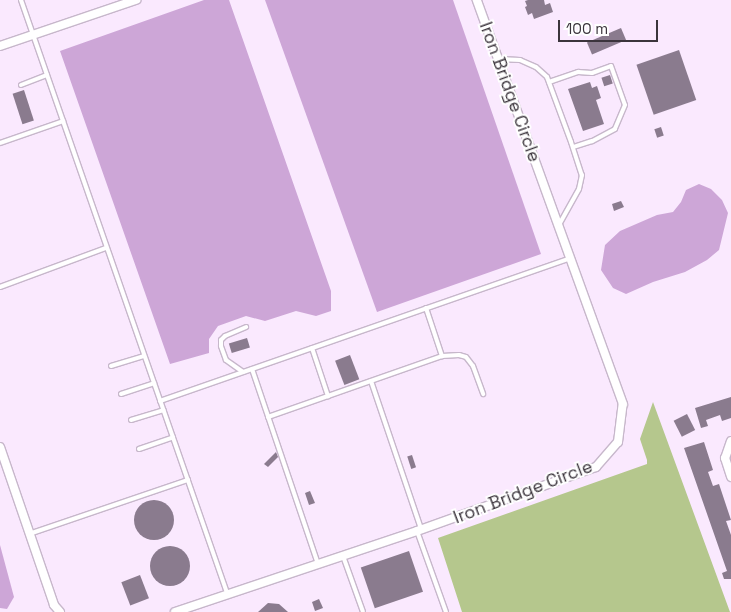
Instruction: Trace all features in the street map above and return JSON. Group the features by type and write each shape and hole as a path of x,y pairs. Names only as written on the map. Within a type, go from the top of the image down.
{"street":[{"path":"0,46 136,0"},
{"name":"Iron Bridge Circle","path":"179,611 227,593 419,530 596,467 618,442 624,404 477,0"},
{"path":"731,441 725,458 731,476"},
{"path":"0,447 54,605 60,612"}],"lane":[{"path":"22,0 106,248 227,593"},
{"path":"499,59 520,60 536,67 547,77 573,147 582,175 579,189 558,226"},
{"path":"549,82 578,72 592,73 611,66 625,105 615,129 592,141 573,147"},
{"path":"21,85 47,75"},
{"path":"0,143 63,121"},
{"path":"0,287 106,248"},
{"path":"160,401 570,258"},
{"path":"426,308 442,356"},
{"path":"244,372 226,360 221,340 225,336 246,327"},
{"path":"312,348 328,396"},
{"path":"268,417 442,356 459,355 466,357 473,366 483,394"},
{"path":"111,366 144,356"},
{"path":"252,369 318,564"},
{"path":"371,381 446,612"},
{"path":"121,394 154,383"},
{"path":"131,420 163,410"},
{"path":"139,449 173,438"},
{"path":"29,534 188,480"},
{"path":"343,556 363,612"}],"green space":[{"path":"653,402 730,612 462,612 438,538 647,464 640,439"}],"shaded area":[{"path":"204,0 229,0 331,291 331,311 316,316 296,311 265,321 246,316 218,326 209,339 209,353 170,364 60,51"},
{"path":"265,0 453,0 541,254 377,312"},
{"path":"699,184 711,189 722,200 728,213 719,250 707,260 685,272 653,282 626,294 613,288 601,270 605,245 620,231 657,215 673,212 681,202 686,190"},
{"path":"0,545 14,597 7,609 0,608"}],"building":[{"path":"544,0 545,5 550,3 553,12 534,19 532,13 528,15 525,7 527,6 525,1"},
{"path":"621,28 626,40 592,54 587,42"},
{"path":"679,50 696,100 654,115 636,65"},
{"path":"610,75 613,84 604,86 601,78"},
{"path":"590,82 592,88 597,86 601,98 596,100 604,124 583,131 568,89"},
{"path":"24,90 34,120 22,124 13,94"},
{"path":"661,127 664,136 657,138 654,129"},
{"path":"621,201 624,207 614,211 612,204"},
{"path":"247,338 250,348 232,353 229,344"},
{"path":"350,355 359,379 344,385 335,361"},
{"path":"731,397 731,418 722,421 720,415 706,420 708,426 701,428 695,408"},
{"path":"687,414 695,430 682,437 674,421"},
{"path":"704,442 713,470 708,472 713,486 719,484 731,520 726,521 731,535 731,579 724,579 722,573 727,571 684,448"},
{"path":"276,452 278,457 268,467 264,464"},
{"path":"412,455 416,467 411,469 407,457"},
{"path":"310,491 315,503 309,505 305,493"},
{"path":"158,500 165,503 171,509 174,520 173,528 165,537 158,540 150,540 143,537 135,528 134,516 137,509 146,501"},
{"path":"174,546 181,549 187,555 190,566 189,574 181,583 174,586 166,586 159,583 151,574 150,562 153,555 162,547"},
{"path":"409,551 423,592 375,608 361,568"},
{"path":"140,575 149,598 130,606 121,582"},
{"path":"319,599 323,608 315,611 312,602"},
{"path":"268,603 279,604 288,612 258,612"}]}
